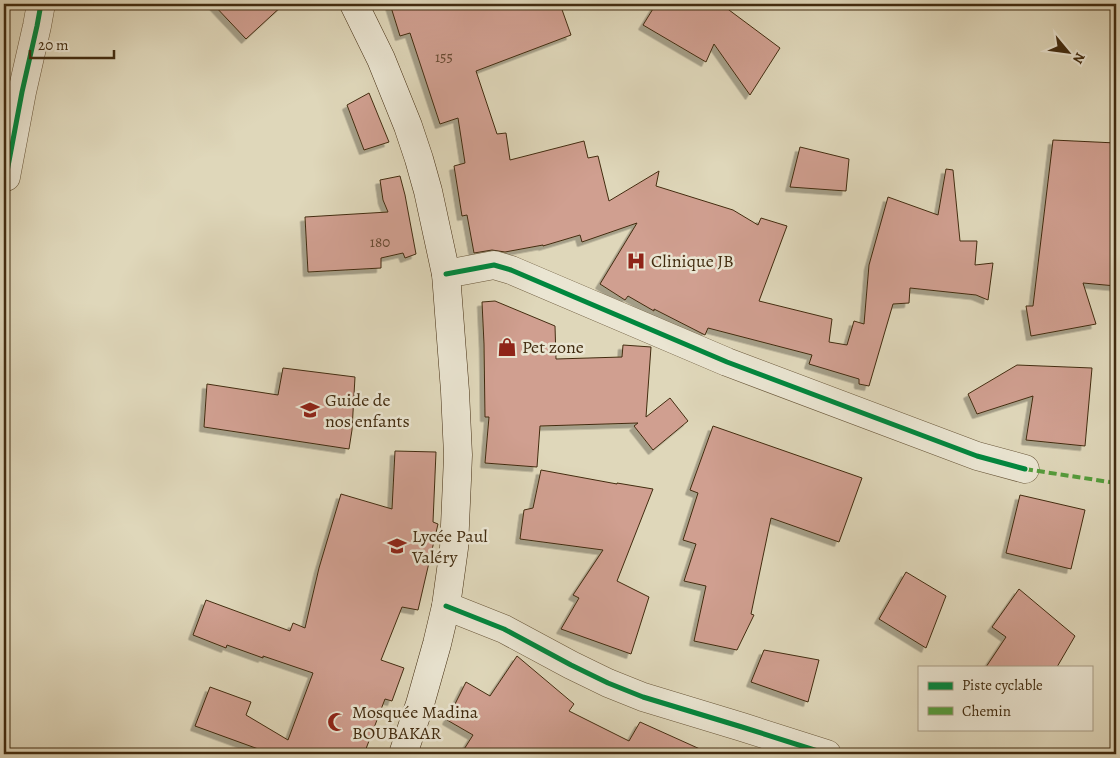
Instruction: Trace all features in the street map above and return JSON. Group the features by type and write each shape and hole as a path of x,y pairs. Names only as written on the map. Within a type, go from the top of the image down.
{"street":[{"path":"6,177 41,4"},
{"path":"354,4 381,59 408,126 428,191 446,274 455,391 458,455 454,548 446,606 422,695 403,754"},
{"path":"446,274 494,265 511,270 727,362 977,456 1025,469"},
{"path":"446,606 504,629 571,665 643,697 827,754"}],"building":[{"path":"213,4 284,4 246,39"},
{"path":"390,4 560,4 571,35 476,71 497,134 506,133 510,160 584,141 588,158 598,156 609,201 659,171 656,186 733,210 758,225 761,218 787,226 759,301 832,319 829,342 847,345 854,321 864,324 869,265 888,197 938,215 946,169 953,170 960,241 977,241 975,265 993,263 988,300 976,295 910,288 909,303 893,304 869,386 859,384 859,379 809,364 812,355 708,328 705,335 654,309 654,311 628,296 625,300 600,284 637,223 582,242 580,235 543,246 505,252 492,250 474,253 467,215 462,216 454,166 465,163 458,118 440,124 410,33 400,36"},
{"path":"656,4 718,4 725,7 780,48 750,95 714,44 706,62 643,25"},
{"path":"369,93 389,142 364,150 347,105"},
{"path":"1053,140 1116,143 1116,286 1083,283 1096,324 1031,336 1026,306 1033,306"},
{"path":"800,147 849,159 846,191 790,187"},
{"path":"400,176 416,254 405,258 403,253 381,258 381,268 308,272 305,217 388,212 383,200 380,180"},
{"path":"495,301 555,326 556,359 622,357 623,345 651,347 646,417 670,398 688,421 653,450 634,426 638,423 540,426 537,467 485,463 489,417 485,417 482,302"},
{"path":"1017,365 1092,368 1085,446 1026,440 1033,396 977,414 968,394"},
{"path":"283,368 355,377 349,449 204,427 207,384 278,395"},
{"path":"713,426 862,478 839,542 771,518 751,614 754,615 737,650 694,641 706,586 684,581 696,544 683,540 698,493 690,490"},
{"path":"395,451 436,452 433,522 438,524 418,610 402,607 381,660 404,668 392,701 385,699 364,754 272,754 195,726 210,687 251,702 246,715 288,740 313,673 227,645 226,648 193,635 206,600 290,631 293,623 305,628 319,568 341,494 392,509"},
{"path":"541,470 653,489 617,581 649,597 631,654 561,629 579,598 573,595 603,550 520,539 524,510 533,508"},
{"path":"1020,495 1085,510 1071,569 1006,553"},
{"path":"906,572 946,596 926,648 879,619"},
{"path":"1019,589 1075,636 1058,666 987,666 1006,637 992,627"},
{"path":"764,650 819,660 808,702 751,682"},
{"path":"517,656 574,704 569,711 629,741 640,722 711,754 461,754 473,735 447,720 466,682 490,696"}],"marked path":[{"path":"1025,469 1116,483"}],"cycle path":[{"path":"6,177 41,4"},
{"path":"446,274 494,265 511,270 727,362 977,456 1025,469"},
{"path":"446,606 504,629 571,665 643,697 827,754"}],"place":[{"name":"Clinique JB","path":"636,261"},
{"name":"Pet zone","path":"507,347"},
{"name":"Guide de nos enfants","path":"310,410"},
{"name":"Lycée Paul Valéry","path":"397,546"},
{"name":"Mosquée Madina BOUBAKAR","path":"337,722"}]}
